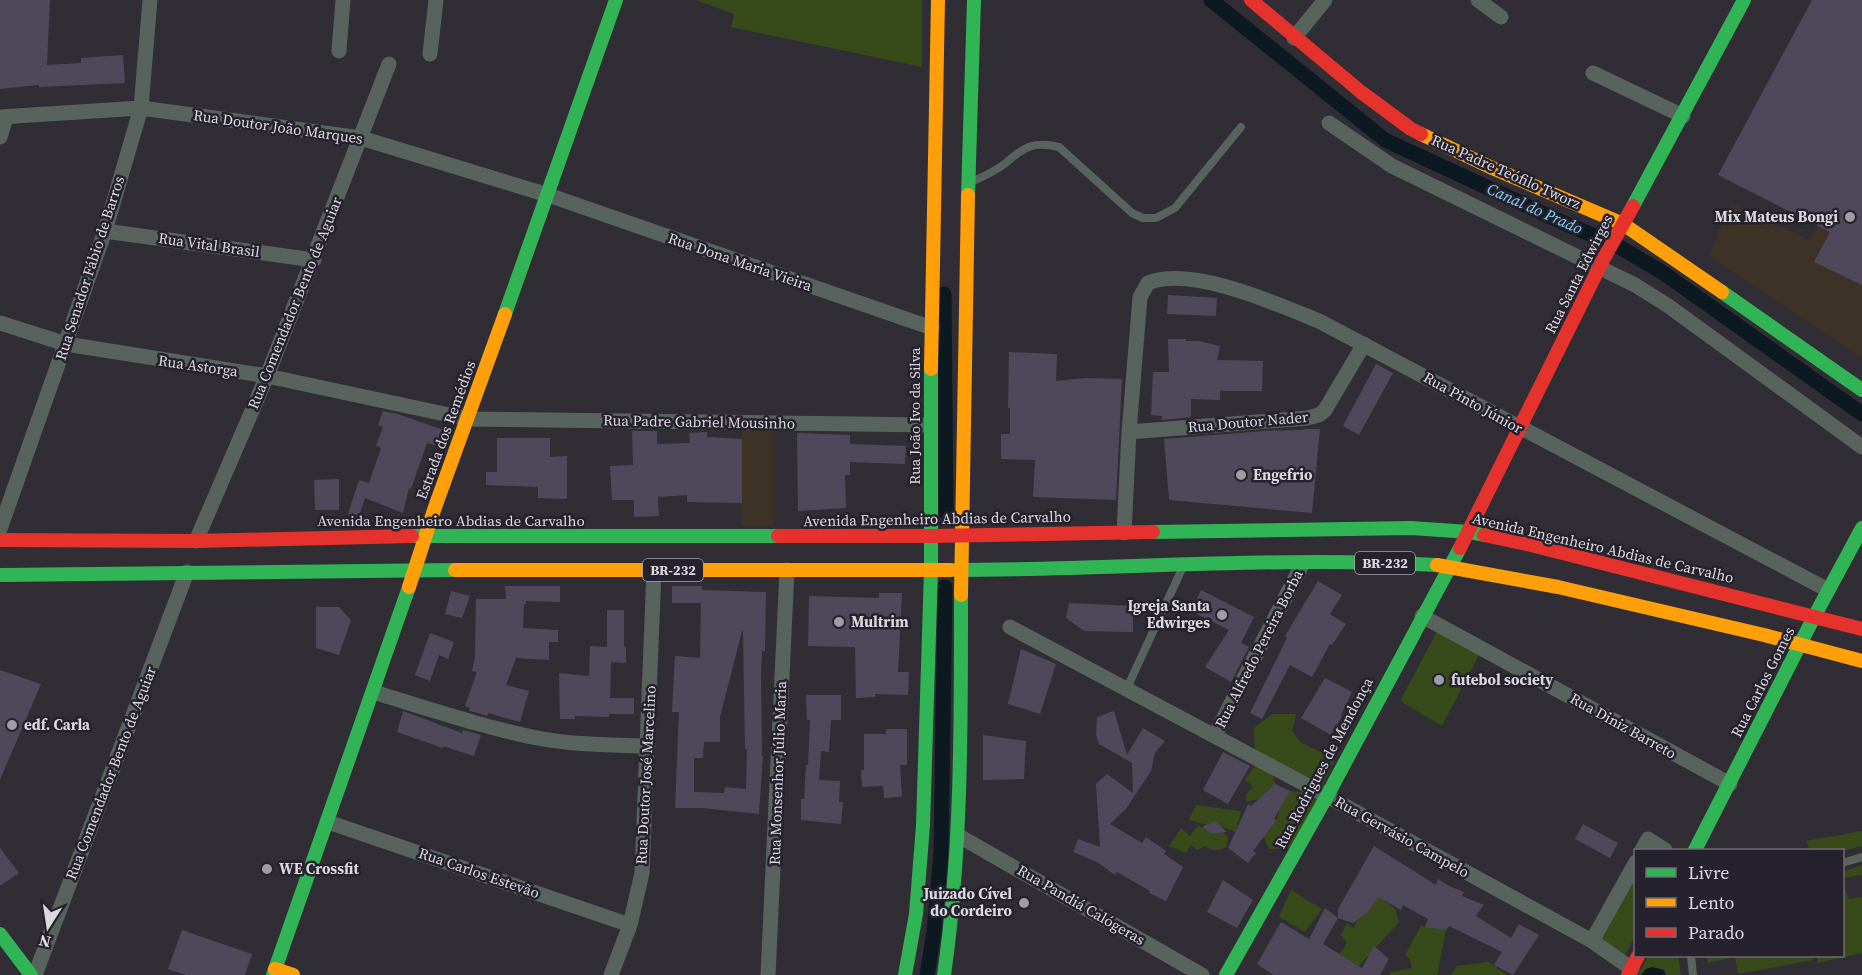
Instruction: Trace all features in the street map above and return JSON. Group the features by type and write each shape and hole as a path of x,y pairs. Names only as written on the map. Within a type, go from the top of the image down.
{"main road":[{"name":"Estrada dos Remédios","path":"274,972 616,0"},
{"name":"Rua João Ivo da Silva","path":"905,975 916,914 923,825 932,570 930,425 938,0"},
{"path":"944,975 950,941 959,836 961,536 974,0"},
{"name":"Rua Padre Teófilo Tworz","path":"1251,0 1294,38 1411,129 1656,245 1862,390"},
{"name":"Rua Santa Edwirges","path":"1449,566 1469,532 1521,429 1602,262 1744,0"},
{"name":"Avenida Engenheiro Abdias de Carvalho","path":"0,540 196,541 426,536 961,536 1411,528 1469,532 1531,545 1862,629"},
{"name":"Rua Carlos Gomes","path":"1696,849 1862,528"},
{"name":"BR-232","path":"0,575 415,570 961,570 1184,564 1397,562 1449,566 1558,587 1764,635 1862,661"},
{"name":"Rua Rodrigues de Mendonça","path":"1226,975 1327,796 1449,566"},
{"path":"0,934 33,975"},
{"path":"274,972 293,975"}],"street":[{"name":"Rua Senador Fábio de Barros","path":"0,529 105,231 141,108 150,0"},
{"path":"339,51 344,0"},
{"path":"430,54 436,0"},
{"path":"1294,38 1325,0"},
{"path":"1478,0 1500,17"},
{"name":"Rua Comendador Bento de Aguiar","path":"196,541 314,260 389,64"},
{"path":"1593,73 1683,116"},
{"name":"Rua Doutor João Marques","path":"3,117 141,108 361,138 548,195"},
{"path":"0,137 3,117"},
{"path":"1329,123 1392,166 1602,262 1667,305 1862,447"},
{"name":"Rua Dona Maria Vieira","path":"548,195 932,328"},
{"name":"Rua Vital Brasil","path":"105,231 314,260"},
{"name":"Rua Pinto Júnior","path":"1129,432 1136,328 1143,289 1148,283 1166,278 1225,286 1253,294 1319,321 1828,590"},
{"name":"Rua Astorga","path":"0,323 66,344 267,376 468,419"},
{"name":"Rua Doutor Nader","path":"1129,432 1307,418 1319,415 1330,403 1364,344"},
{"name":"Rua Padre Gabriel Mousinho","path":"468,419 930,425"},
{"path":"1124,533 1129,432"},
{"name":"Rua Alfredo Pereira Borba","path":"1215,735 1303,563"},
{"name":"Rua Doutor José Marcelino","path":"611,975 630,925 642,873 654,570"},
{"name":"Rua Monsenhor Júlio Maria","path":"768,975 787,570"},
{"name":"Rua Comendador Bento de Aguiar","path":"33,975 187,572"},
{"name":"Rua Diniz Barreto","path":"1422,616 1730,784"},
{"name":"Rua Gervásio Campelo","path":"1010,627 1215,735 1592,941 1633,966"},
{"path":"373,692 498,730 540,739 648,746"},
{"name":"Rua Carlos Estevão","path":"328,822 630,925"},
{"name":"Rua Pandiá Calógeras","path":"959,836 1202,975"},
{"path":"1643,849 1648,839 1663,849"},
{"path":"1592,941 1634,864"}],"lane":[{"path":"969,183 990,174 1026,147 1035,144 1049,144 1059,147 1132,213 1143,218 1156,218 1175,208 1241,127"},
{"path":"1127,688 1184,564"},
{"path":"1844,862 1862,857"},
{"path":"1691,957 1693,975"}],"shaded area":[{"path":"1862,145 1862,358 1709,256 1730,203 1810,240"},
{"path":"742,430 773,430 773,526 741,526"},
{"path":"1652,967 1664,970 1666,975 1641,975 1646,969"}],"green space":[{"path":"696,0 922,0 922,67 731,27 734,14"},
{"name":"futebol society","path":"1440,626 1482,649 1442,726 1400,701"},
{"path":"1272,714 1296,714 1292,731 1300,742 1335,759 1322,787 1255,753 1254,728"},
{"path":"1258,763 1273,773 1275,784 1259,799 1246,802 1246,794 1254,787 1244,780"},
{"path":"1290,791 1308,793 1319,799 1293,848 1269,849 1264,837 1277,820 1280,807"},
{"path":"1196,805 1241,811 1236,832 1222,827 1215,821 1207,825 1189,820"},
{"path":"1198,825 1212,834 1223,832 1228,837 1227,847 1216,850 1205,846 1197,850 1191,845 1186,853 1169,846 1181,828 1190,836"},
{"path":"1862,831 1862,846 1844,851 1810,849 1806,841"},
{"path":"1862,865 1862,875 1844,878 1844,872"},
{"path":"1634,869 1634,938 1624,957 1595,939"},
{"path":"1844,885 1849,899 1862,897 1862,953 1818,963 1816,957 1844,957"},
{"path":"1291,890 1322,909 1305,932 1279,917"},
{"path":"1378,896 1395,909 1399,922 1359,966 1339,955 1347,943 1341,935 1347,923 1354,928 1356,921 1368,912"},
{"path":"1421,926 1446,930 1437,975 1390,975 1390,972 1412,968 1410,959 1405,955"},
{"path":"1647,957 1678,957 1681,975 1638,975"},
{"path":"1706,957 1735,957 1712,962 1708,962"},
{"path":"1735,957 1812,957 1813,960 1738,974"},
{"path":"1489,962 1507,975 1451,975 1457,966"}],"building":[{"path":"0,0 50,0 47,65 81,63 81,58 123,55 125,83 39,87 39,85 0,89"},
{"path":"1812,0 1862,0 1862,285 1814,262 1830,232 1718,175"},
{"path":"1168,295 1217,298 1216,316 1167,314"},
{"path":"1168,339 1186,339 1186,341 1199,341 1220,346 1217,360 1263,361 1262,391 1220,391 1220,400 1191,399 1191,417 1162,420 1162,416 1151,415 1153,372 1169,372"},
{"path":"1009,352 1057,354 1056,381 1085,378 1122,379 1116,500 1033,497 1035,460 1001,459 1001,434 1010,434"},
{"path":"1376,364 1393,373 1359,435 1343,426"},
{"path":"383,411 446,431 440,447 427,443 411,489 409,488 403,513 365,498 359,516 348,514 359,480 369,483 381,448 376,446 383,427 378,425"},
{"name":"Engefrio","path":"1320,429 1312,513 1169,500 1164,439"},
{"path":"632,431 657,431 657,444 690,443 689,433 705,432 707,432 707,437 742,439 742,503 687,502 687,495 658,497 659,516 634,517 634,500 612,500 610,466 633,465"},
{"path":"797,433 850,435 850,444 906,446 905,464 850,462 850,475 845,475 846,508 798,511"},
{"path":"497,438 550,438 550,457 567,456 567,499 538,498 538,487 486,485 486,472 497,472"},
{"path":"339,479 339,510 315,510 314,480"},
{"path":"1318,581 1342,595 1330,614 1346,624 1332,645 1330,644 1312,677 1290,665 1262,719 1250,713 1287,638 1285,636"},
{"path":"505,586 560,586 560,602 526,601 524,604 523,628 558,630 558,642 549,642 549,660 516,658 506,685 529,691 520,722 488,713 487,716 469,711 470,708 465,706 477,672 472,671 475,657 476,599 506,599"},
{"path":"672,586 702,586 702,590 766,592 765,651 762,651 761,676 763,756 759,814 702,808 675,808 679,712 672,712 675,656 700,658 701,603 672,603","holes":["743,631 746,789 725,787 724,793 694,792 694,758 703,758 704,742 720,742 720,717"]},
{"path":"1201,590 1254,617 1241,643 1249,647 1231,682 1205,667 1229,630 1191,611"},
{"path":"451,591 470,596 462,618 445,614"},
{"path":"879,593 902,593 898,672 909,672 908,695 875,694 875,697 856,698 855,647 808,646 809,596 879,598"},
{"path":"1069,603 1133,606 1133,632 1084,631 1066,618"},
{"path":"316,607 339,607 351,620 339,655 316,648"},
{"path":"607,610 624,610 624,647 626,647 626,663 611,662 610,698 634,698 634,714 609,714 609,717 575,716 575,719 560,719 559,673 589,676 590,646 607,647"},
{"path":"430,633 454,642 448,659 439,655 430,681 415,675"},
{"path":"1021,649 1056,664 1040,714 1008,704"},
{"name":"edf. Carla","path":"0,670 41,684 0,780"},
{"path":"1325,678 1352,692 1331,735 1301,718"},
{"path":"806,695 841,695 841,720 831,720 829,752 821,751 819,780 840,781 839,802 843,802 841,824 801,820 801,799 804,799 806,765 808,765 810,720 807,720"},
{"path":"403,711 462,733 463,730 481,735 474,756 397,732"},
{"path":"1114,711 1127,755 1143,728 1165,741 1155,753 1151,771 1126,809 1110,824 1142,843 1146,837 1166,851 1164,854 1183,867 1166,901 1117,872 1115,875 1097,862 1073,852 1078,839 1100,847 1096,784 1107,774 1133,793 1132,763 1099,744 1096,735 1097,717"},
{"path":"886,729 907,729 907,765 900,765 902,797 884,798 883,786 862,787 864,734 886,734"},
{"path":"983,735 1026,741 1024,779 983,780"},
{"path":"1223,752 1250,766 1228,804 1203,790"},
{"path":"1275,784 1290,791 1274,819 1277,820 1253,851 1256,853 1248,863 1228,848 1248,804 1251,806"},
{"path":"1215,821 1227,832 1212,834 1202,827"},
{"path":"1583,824 1618,843 1610,858 1575,839"},
{"path":"1374,846 1436,885 1438,879 1464,892 1462,896 1484,905 1476,916 1511,938 1519,924 1539,935 1513,975 1494,965 1502,952 1449,926 1446,930 1425,927 1428,919 1403,905 1401,910 1378,897 1368,912 1353,923 1338,918 1338,909"},
{"path":"0,848 19,873 0,886"},
{"path":"1223,880 1253,900 1237,928 1207,912"},
{"path":"1325,908 1338,918 1323,944 1362,968 1374,946 1389,959 1380,975 1273,975 1257,964 1281,922 1309,939"},
{"path":"182,930 252,954 245,975 186,975 168,969"}],"waterway":[{"name":"Canal do Prado","path":"1211,0 1385,140 1616,245 1662,272 1862,414"},
{"path":"944,294 946,513"},
{"path":"927,975 934,932 941,852 945,587"}],"traffic: fast":[{"path":"505,314 616,0"},
{"path":"968,195 974,0"},
{"path":"1633,206 1744,0"},
{"path":"1722,292 1862,390"},
{"path":"905,975 916,914 923,825 931,570 931,369"},
{"path":"1153,532 1411,528 1484,535"},
{"path":"1696,849 1862,528"},
{"path":"412,536 778,536"},
{"path":"1226,975 1327,796 1460,548"},
{"path":"950,570 1315,562 1437,565"},
{"path":"0,575 455,570"},
{"path":"273,975 409,587"},
{"path":"944,975 957,833 961,595"},
{"path":"0,934 31,975"}],"traffic: slow":[{"path":"931,369 938,0"},
{"path":"1421,134 1490,167 1623,224 1722,292"},
{"path":"961,595 968,195"},
{"path":"409,587 434,510 505,314"},
{"path":"1437,565 1558,587 1764,635 1862,661"},
{"path":"455,570 950,570"},
{"path":"275,969 293,975"}],"traffic: jam":[{"path":"1251,0 1361,92 1421,134"},
{"path":"1460,548 1604,258 1633,206"},
{"path":"778,536 1153,532"},
{"path":"1484,535 1862,629"},
{"path":"0,540 196,541 412,536"},
{"path":"1628,975 1637,957"}],"place":[{"name":"Mix Mateus Bongi","path":"1850,217"},
{"name":"Engefrio","path":"1241,475"},
{"name":"Igreja Santa Edwirges","path":"1222,615"},
{"name":"Multrim","path":"839,622"},
{"name":"futebol society","path":"1439,680"},
{"name":"edf. Carla","path":"12,725"},
{"name":"WE Crossfit","path":"267,869"},
{"name":"Juizado Cível do Cordeiro","path":"1024,903"}]}
